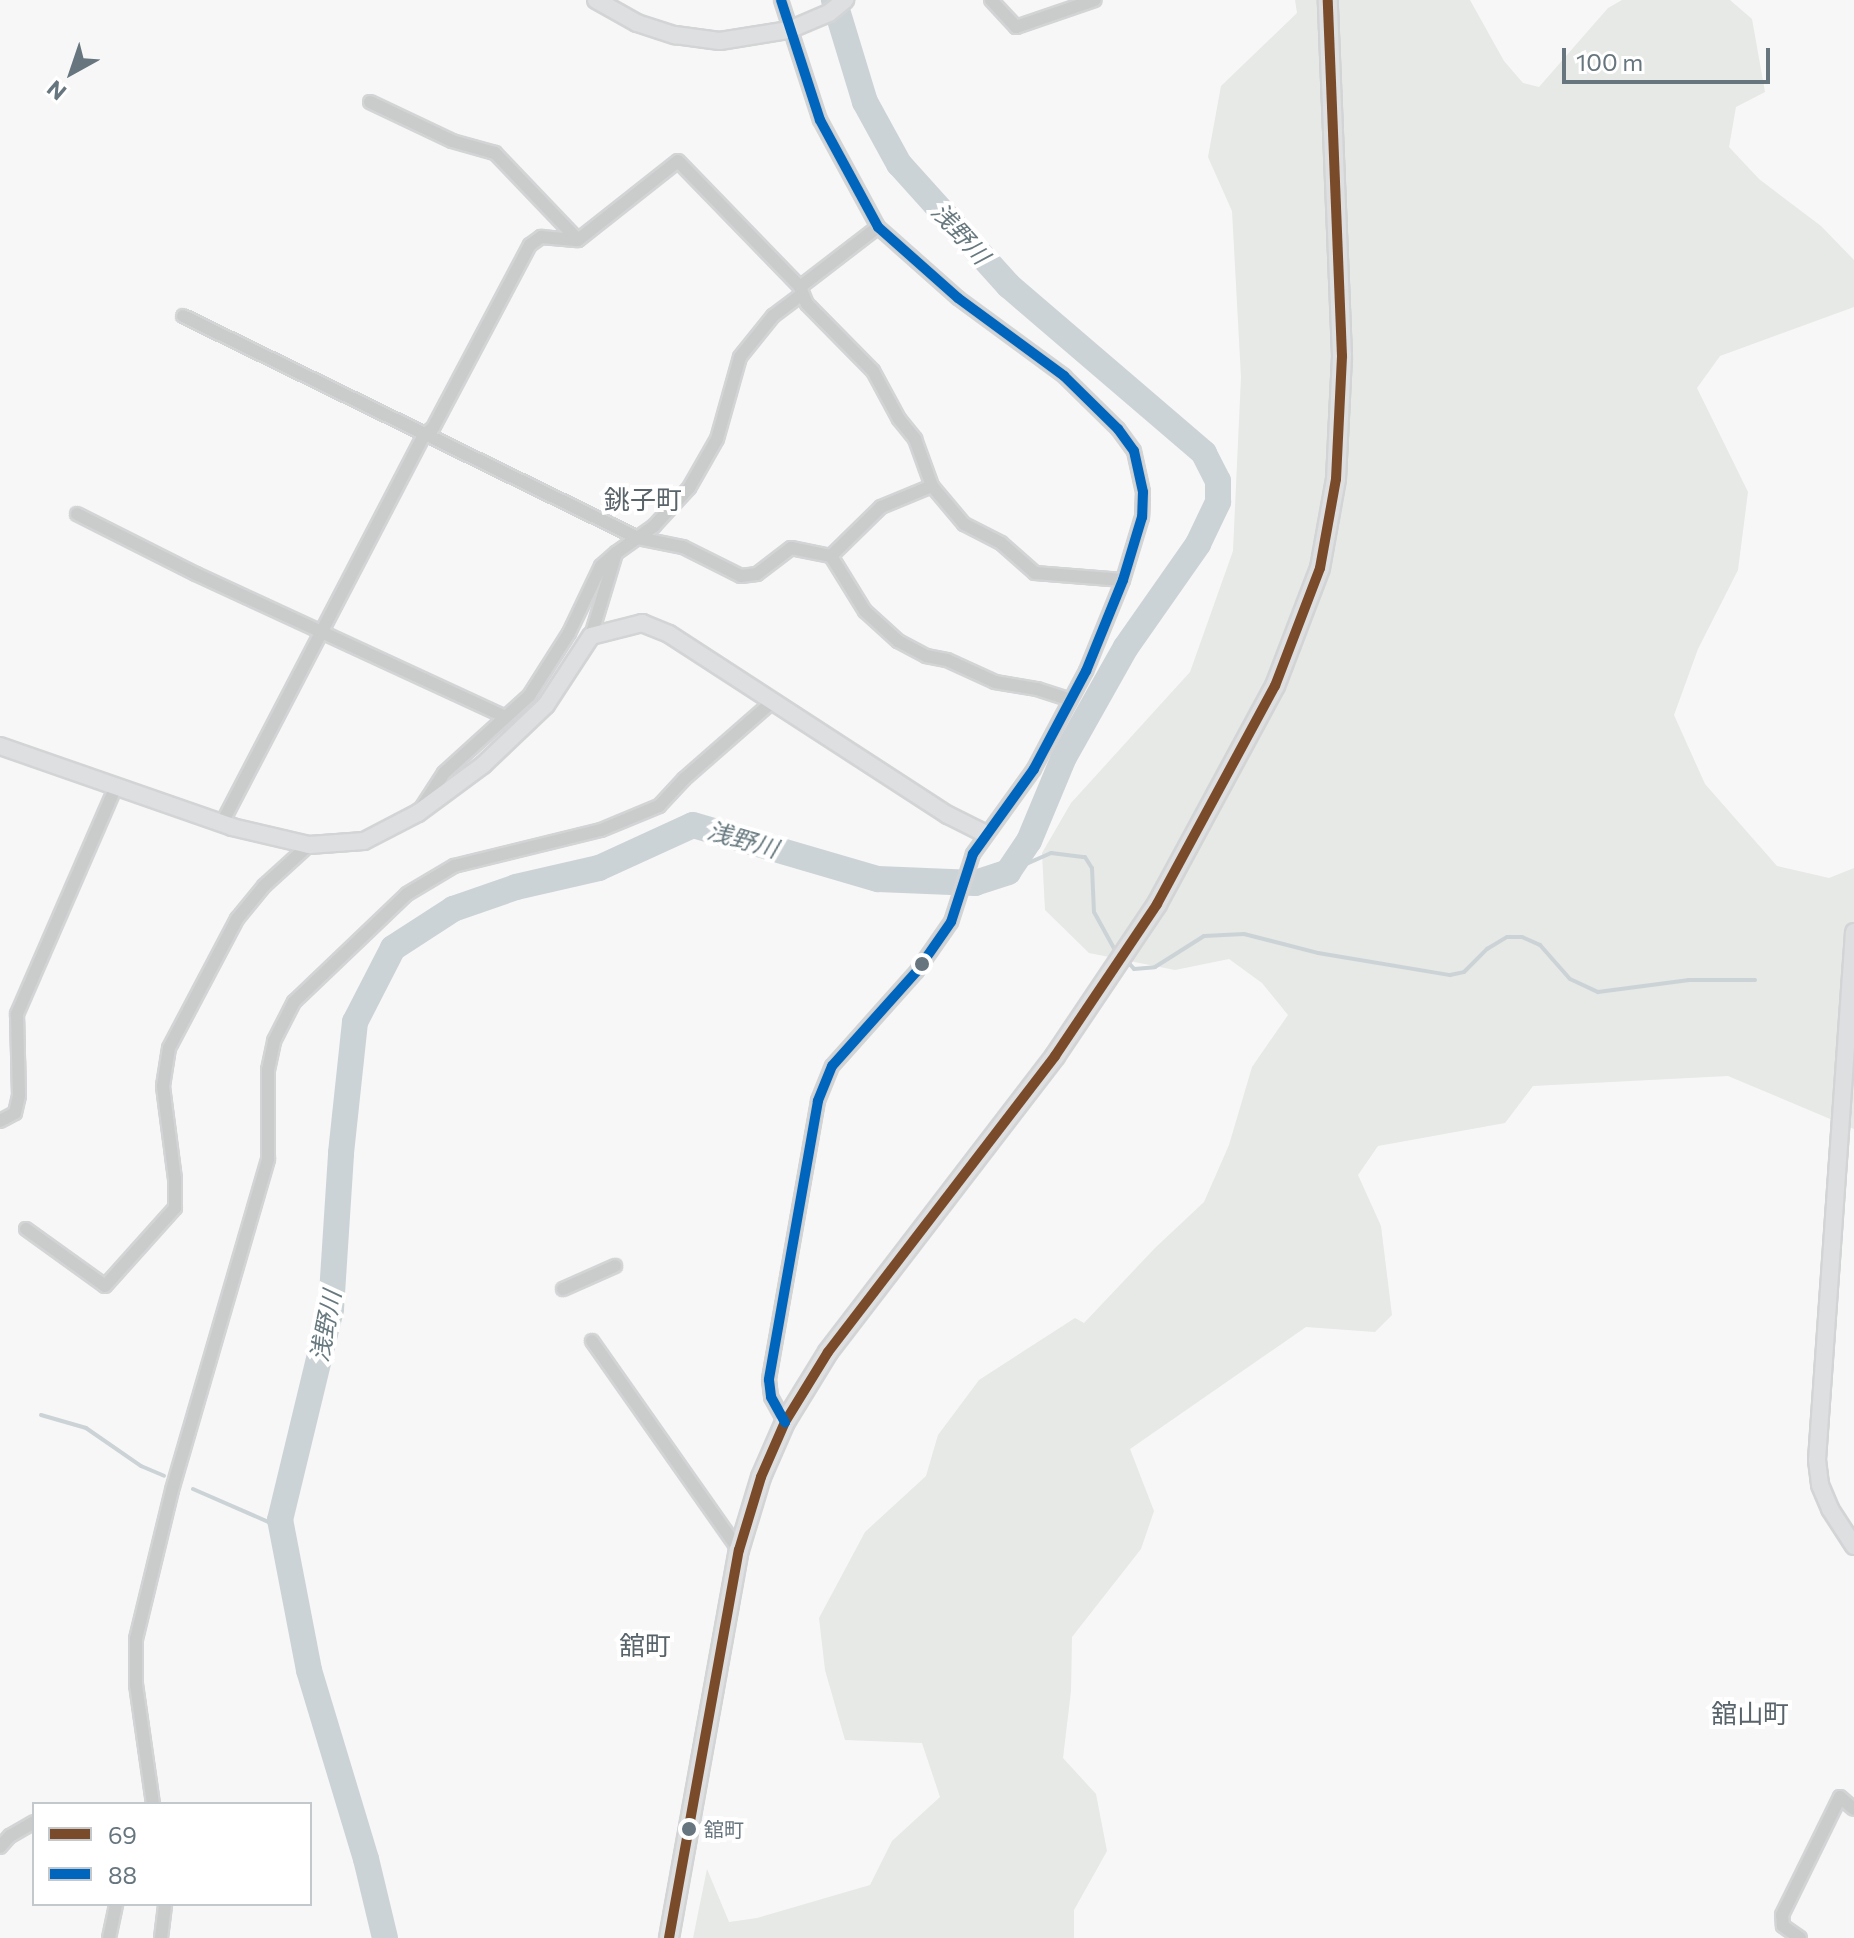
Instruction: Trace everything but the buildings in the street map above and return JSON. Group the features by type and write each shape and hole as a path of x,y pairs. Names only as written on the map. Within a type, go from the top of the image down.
{"main road":[{"path":"669,1938 739,1550 761,1477 785,1422 828,1352 1055,1056 1144,924 1269,699 1320,568 1336,479 1342,356 1328,0"}],"street":[{"path":"596,0 637,23 675,35 720,41 789,30 829,13 845,0"},
{"path":"781,0 820,120 878,227 958,298 1064,376 1118,429 1134,451 1143,492 1142,517 1123,580 1086,671 1034,769 984,833 973,854 951,922 917,971 832,1066 818,1101 769,1380 771,1397 785,1422"},
{"path":"991,0 1016,27 1095,0"},
{"path":"370,102 452,141 495,153 578,240"},
{"path":"222,823 424,435 433,428 530,245 541,237 578,240 678,161 873,371 899,419 915,439 932,486 964,524 1001,543 1035,573 1123,580"},
{"path":"418,813 444,773 529,696 569,633 601,566 638,538 689,488 717,439 740,357 773,316 878,227"},
{"path":"183,316 638,538 683,547 750,578 791,548 831,556 865,611 898,641 926,656 947,660 995,682 1037,689 1070,700"},
{"path":"831,556 881,507 932,486"},
{"path":"77,514 505,717"},
{"path":"0,746 222,823 309,845 325,847 364,841 418,813 483,765 546,705 591,636 616,553"},
{"path":"591,636 642,623 655,628 948,815 984,833"},
{"path":"153,1802 136,1685 136,1639 172,1490 268,1159 268,1070 274,1041 294,1002 407,894 454,866 601,830 659,806 684,779 772,702"},
{"path":"0,1121 15,1113 19,1096 17,1014 116,786"},
{"path":"26,1229 105,1286 175,1208 175,1179 163,1086 169,1048 237,919 264,886 309,845"},
{"path":"1854,932 1817,1460 1820,1485 1830,1509 1854,1546"},
{"path":"563,1289 615,1266"},
{"path":"592,1341 739,1550"},
{"path":"1800,1938 1783,1926 1782,1915 1840,1797 1854,1809"},
{"path":"0,1847 10,1836 32,1823"},
{"path":"109,1938 116,1906"},
{"path":"161,1938 165,1906"}],"shaded area":[{"path":"1295,0 1470,0 1504,61 1523,83 1539,87 1608,8 1622,0 1730,0 1752,19 1765,92 1736,107 1729,147 1759,179 1821,226 1854,260 1854,307 1720,356 1697,388 1748,492 1738,570 1698,649 1674,715 1705,784 1777,866 1829,878 1854,868 1854,1129 1728,1076 1533,1086 1505,1123 1378,1146 1358,1175 1381,1226 1392,1315 1375,1332 1306,1327 1130,1449 1154,1511 1141,1549 1072,1637 1071,1691 1063,1758 1096,1794 1107,1851 1074,1910 1074,1938 693,1938 707,1869 729,1922 757,1918 870,1885 892,1841 940,1797 922,1743 845,1740 825,1670 819,1618 865,1532 926,1476 938,1435 979,1380 1075,1318 1084,1323 1155,1248 1204,1202 1229,1145 1252,1067 1288,1015 1262,983 1229,959 1175,970 1089,953 1045,910 1042,853 1071,803 1190,672 1233,551 1241,377 1232,211 1208,157 1221,86 1297,13"}],"waterway":[{"name":"浅野川","path":"385,1938 366,1859 309,1670 280,1520 331,1309 341,1153 355,1022 393,948 453,909 516,887 599,868 693,825 878,879 975,883 1008,872 1029,841 1064,757 1126,647 1198,544 1218,502 1218,481 1204,453 1009,286 899,164 865,102 834,0"},
{"path":"1008,872 1051,853 1085,857 1092,868 1094,912 1116,952"},
{"path":"1126,960 1134,969 1155,967 1204,936 1244,934 1318,953 1450,975 1464,972 1487,949 1507,937 1522,937 1540,945 1570,979 1598,992 1689,980 1755,980"},
{"path":"41,1415 86,1428 141,1466 164,1476"},
{"path":"193,1489 273,1524 280,1520"}],"transit line":[{"name":"88","path":"781,0 820,120 878,227 958,298 1064,376 1118,429 1134,451 1143,492 1142,517 1123,580 1086,671 1034,769 973,854 951,922 917,971 832,1066 818,1101 769,1380 771,1397 785,1422"},
{"name":"69","path":"669,1938 739,1550 761,1477 785,1422 828,1352 1055,1056 1157,904 1275,686 1320,568 1336,479 1342,356 1328,0"}],"place":[{"name":"舘町","path":"689,1829"}],"district":[{"name":"銚子町","path":"643,499"},
{"name":"舘町","path":"645,1645"},
{"name":"舘山町","path":"1750,1713"}]}
